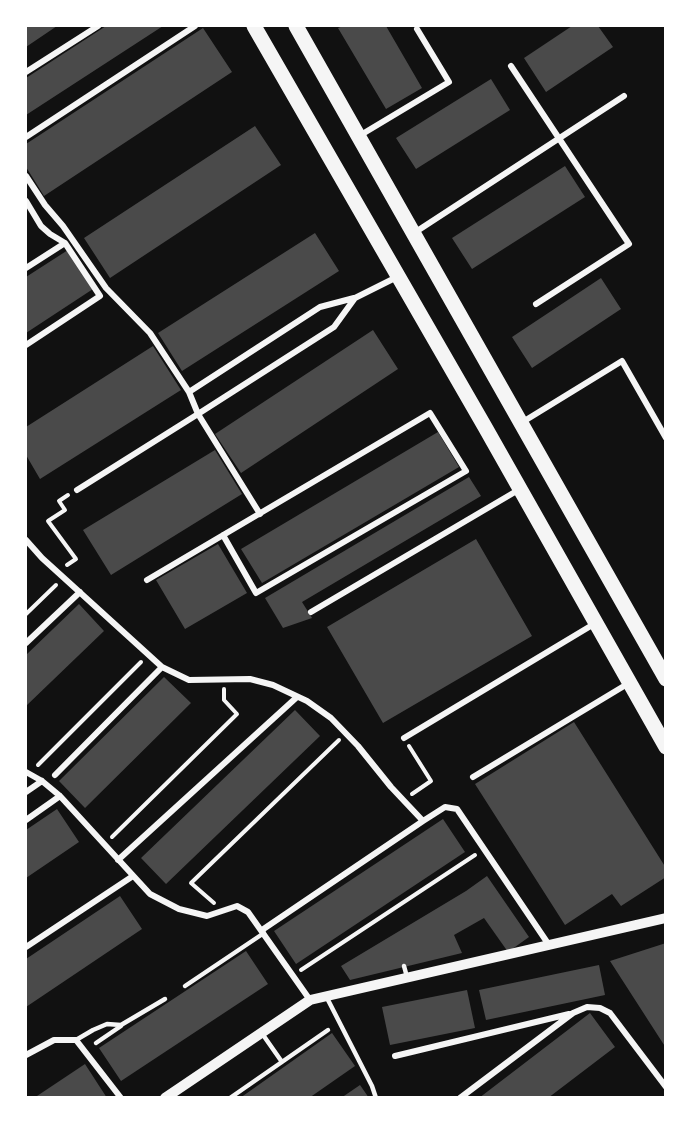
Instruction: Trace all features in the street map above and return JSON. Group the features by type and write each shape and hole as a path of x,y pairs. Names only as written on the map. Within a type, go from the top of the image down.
{"main road":[{"path":"254,26 666,747"},
{"path":"296,26 666,680"}],"street":[{"path":"26,72 98,26"},
{"path":"26,137 195,26"},
{"path":"358,136 449,82 417,29"},
{"path":"511,66 628,244 536,304"},
{"path":"413,233 624,96"},
{"path":"26,176 106,288 150,333 189,392 198,414 260,514"},
{"path":"26,204 41,226 65,243 100,296 26,345"},
{"path":"26,268 65,243"},
{"path":"189,392 320,307 355,298 398,277"},
{"path":"76,490 333,327 355,298"},
{"path":"520,423 622,361 666,438"},
{"path":"147,580 223,535 260,514 430,413 466,471 256,592 223,535"},
{"path":"311,612 520,489"},
{"path":"26,540 42,558 162,668 189,680 250,679 273,685 307,701 331,718 346,733 423,821"},
{"path":"26,643 80,592"},
{"path":"404,738 595,623"},
{"path":"55,775 162,668"},
{"path":"472,777 629,683"},
{"path":"118,860 297,697"},
{"path":"27,773 42,781 60,796 150,894 179,909 207,915 237,906 248,912 310,1000"},
{"path":"26,792 42,781"},
{"path":"26,820 60,796"},
{"path":"263,932 445,807 458,809 549,945"},
{"path":"26,947 133,876"},
{"path":"165,1098 310,1000 406,972 549,945 666,918"},
{"path":"394,1056 573,1013 587,1007 600,1008 610,1013 666,1087"},
{"path":"460,1098 573,1013"},
{"path":"26,1055 54,1040 76,1040 121,1098"}],"lane":[{"path":"185,986 263,932"},
{"path":"326,996 376,1098"},
{"path":"96,1042 165,999"},
{"path":"76,1040 93,1029 107,1024 121,1026"},
{"path":"230,1098 328,1030"},
{"path":"261,1032 282,1062"}],"path":[{"path":"58,572 76,559 48,521 65,510 59,501 76,490"},
{"path":"26,614 49,591"},
{"path":"27,773 140,663"},
{"path":"105,844 237,714 224,700"},
{"path":"219,911 213,902 191,883 346,733"},
{"path":"404,738 431,782 404,800"},
{"path":"293,976 476,854"}],"building":[{"path":"26,26 57,26 26,47"},
{"path":"106,26 163,26 26,115 26,78"},
{"path":"386,26 422,88 386,109 338,28"},
{"path":"572,26 598,26 613,47 546,92 524,58"},
{"path":"203,28 232,72 44,196 26,167 26,144"},
{"path":"491,79 510,110 416,169 396,138"},
{"path":"255,126 281,165 110,278 84,238"},
{"path":"565,166 585,197 472,269 452,238"},
{"path":"315,233 339,271 182,371 158,333"},
{"path":"68,250 93,289 26,333 26,277"},
{"path":"601,278 621,309 532,368 512,337"},
{"path":"373,330 398,369 241,473 215,434"},
{"path":"153,346 181,390 40,479 26,455 26,427"},
{"path":"438,432 459,467 262,583 241,549"},
{"path":"215,450 242,494 111,575 83,530"},
{"path":"469,477 481,496 302,602 312,618 283,628 265,598"},
{"path":"476,539 532,636 383,723 327,627"},
{"path":"218,544 247,593 185,629 156,580"},
{"path":"79,604 104,631 26,706 26,655"},
{"path":"164,677 191,703 85,808 59,781"},
{"path":"295,710 320,736 166,884 141,858"},
{"path":"574,722 666,868 666,877 621,906 612,894 565,925 475,784"},
{"path":"57,809 79,842 26,878 26,830"},
{"path":"443,819 465,852 296,964 274,931"},
{"path":"487,876 529,937 508,952 484,918 454,935 462,953 350,980 341,966"},
{"path":"120,896 142,929 26,1007 26,959"},
{"path":"666,943 666,1048 610,961"},
{"path":"246,951 268,984 121,1081 99,1048"},
{"path":"599,965 605,995 486,1020 479,990"},
{"path":"467,990 475,1028 390,1045 382,1007"},
{"path":"590,1013 615,1047 548,1098 479,1098"},
{"path":"332,1033 355,1066 309,1098 240,1098"},
{"path":"85,1064 107,1098 34,1098"},
{"path":"360,1085 369,1098 341,1098"}]}
